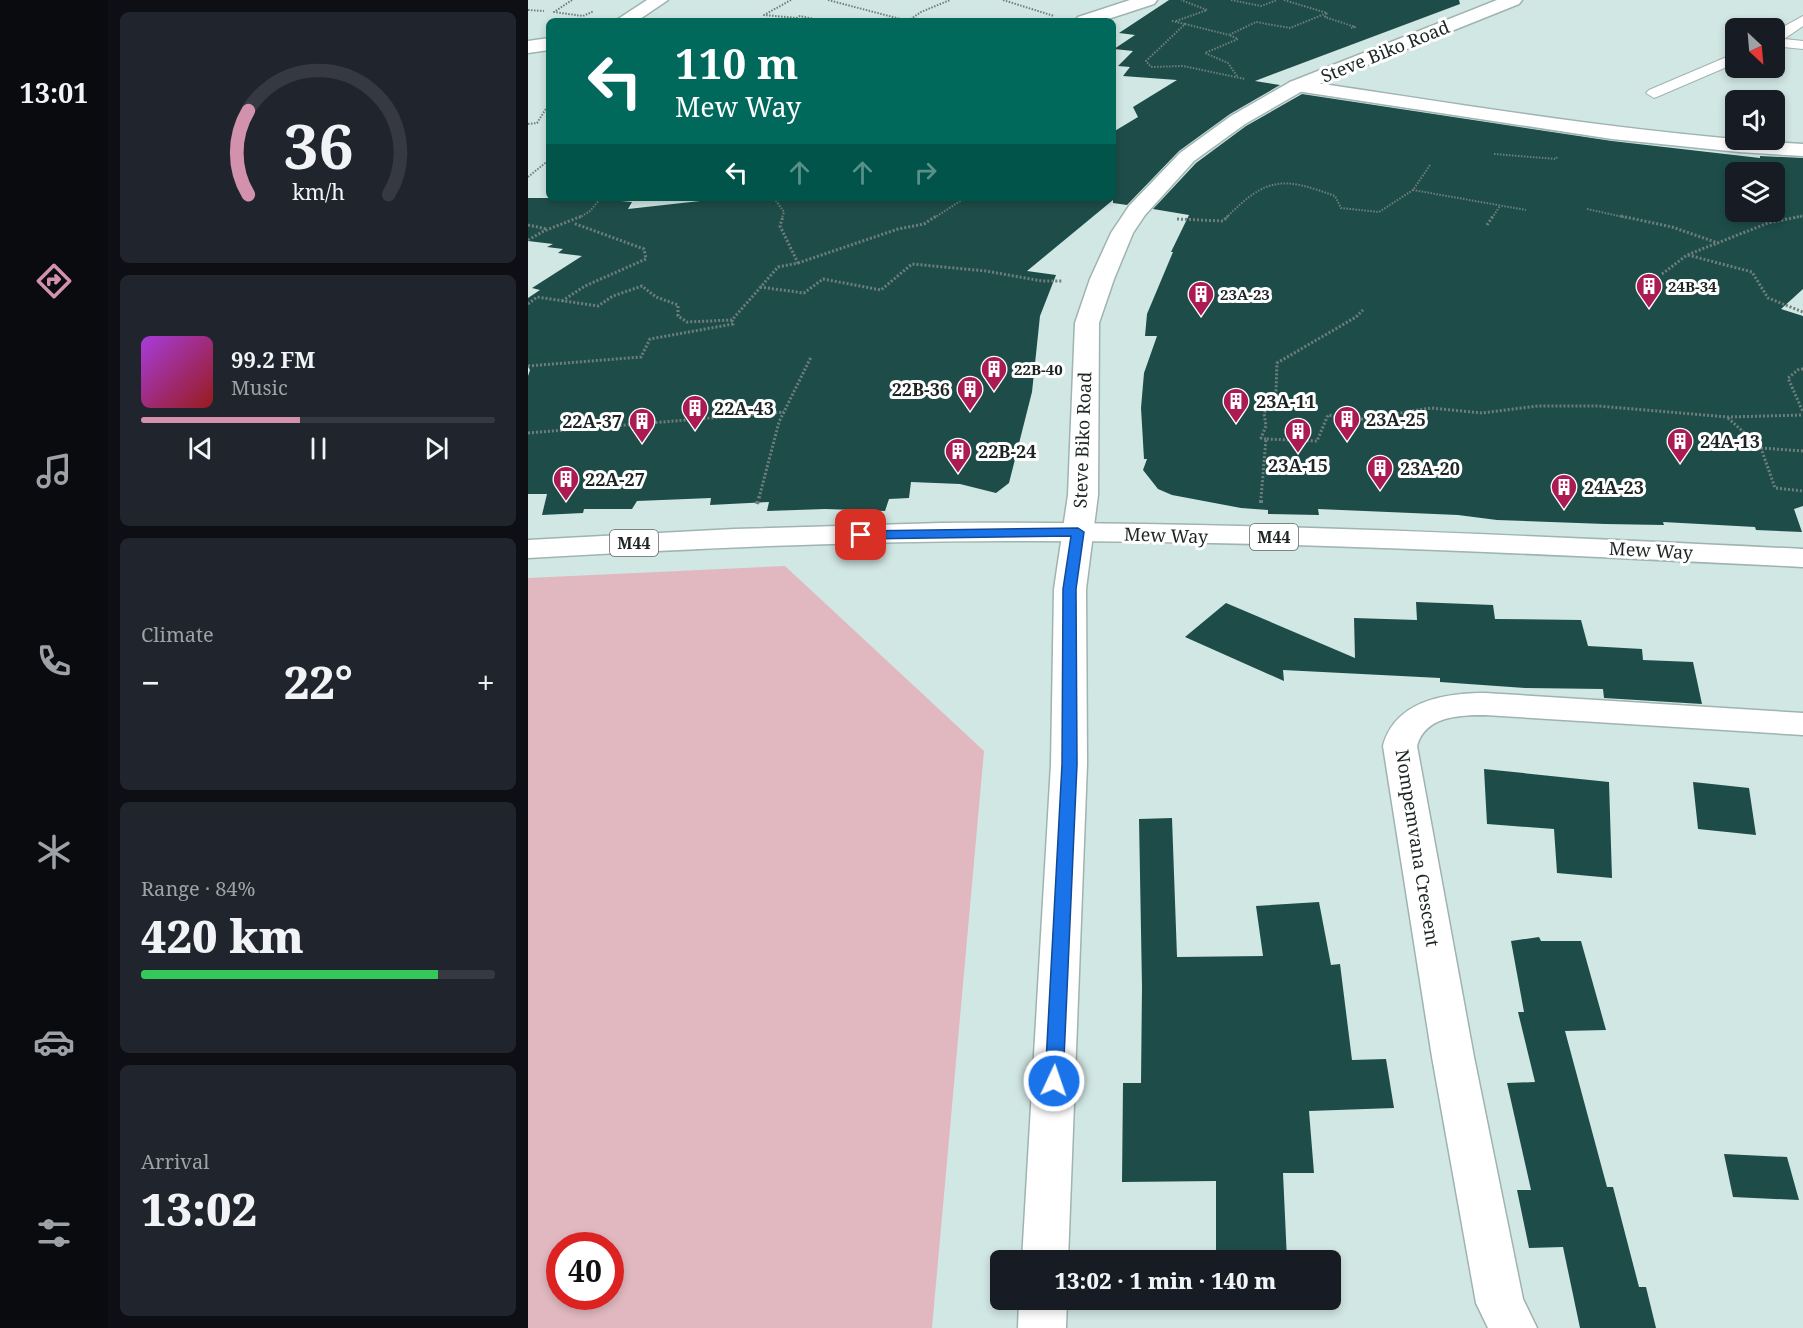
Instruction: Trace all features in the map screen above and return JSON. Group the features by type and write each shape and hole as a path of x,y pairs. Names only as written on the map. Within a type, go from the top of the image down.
{"street":[{"path":"629,18 659,0"},
{"path":"1093,18 1148,0"},
{"name":"Steve Biko Road","path":"1045,1250 1069,764 1070,589 1083,495 1086,323 1102,279 1122,233 1137,211 1203,143 1247,114 1292,89 1513,0"},
{"path":"528,47 546,44"},
{"path":"1292,89 1676,141 1803,150"},
{"name":"Mew Way","path":"528,549 741,538 1078,532 1470,541 1803,558"},
{"name":"Nompemvana Crescent","path":"1513,1328 1500,1303 1456,1068 1400,746 1402,735 1418,718 1432,711 1451,706 1477,705 1803,724"},
{"path":"1042,1328 1043,1310"}],"lane":[{"path":"1785,32 1803,20"},
{"path":"1785,42 1803,45"},
{"path":"1654,93 1725,62"}],"path":[{"path":"572,0 554,12 583,16 600,8"},
{"path":"791,0 764,15 809,18"},
{"path":"828,0 897,18"},
{"path":"912,18 950,0"},
{"path":"1004,0 1058,18"},
{"path":"1176,22 1207,10 1180,0"},
{"path":"1231,0 1261,6 1277,0"},
{"path":"1284,0 1327,13"},
{"path":"1119,9 1238,39 1205,52 1225,60 1233,67 1237,76"},
{"path":"1327,13 1325,17 1354,27 1347,30"},
{"path":"1229,35 1256,22 1290,28 1327,13"},
{"path":"1185,24 1146,61 1151,67 1183,66 1292,89"},
{"path":"528,124 537,123 546,109"},
{"path":"528,177 546,162"},
{"path":"1137,211 1183,220 1223,221 1242,200 1267,186 1290,182 1335,196 1341,208 1379,212 1413,190 1430,165"},
{"path":"1413,190 1526,210"},
{"path":"528,240 548,229 573,222 596,206 599,201"},
{"path":"776,201 784,212 780,226 787,238 792,257 798,263"},
{"path":"528,366 641,357 650,339 733,324 732,320 778,267 798,263 898,229 924,224 960,201"},
{"path":"1487,225 1500,206"},
{"path":"1587,209 1672,226 1718,243"},
{"path":"1662,274 1687,255 1768,223 1803,216"},
{"path":"562,301 585,286 646,259 644,249 573,222"},
{"path":"528,225 548,229"},
{"path":"1687,255 1752,272 1768,298 1803,312"},
{"path":"759,287 804,293 823,279 881,290 912,264 986,271 1042,281 1102,279"},
{"path":"528,304 537,297 598,306 613,296 642,286 656,297 678,305 678,315 687,322 732,320"},
{"path":"1363,309 1356,317 1277,363 1276,391 1264,413 1266,426 1261,438 1317,441 1328,414 1357,420 1431,408 1482,413 1538,406 1598,406 1728,417 1803,414 1788,378 1799,369 1803,369"},
{"path":"741,538 755,509 779,422 811,357"},
{"path":"528,433 615,429 725,416 784,412"},
{"path":"1728,417 1761,448 1775,488 1803,491"},
{"path":"1261,510 1266,439"},
{"path":"1761,448 1803,451"}],"shaded area":[{"path":"785,566 984,751 932,1328 528,1328 528,578"}],"building":[{"path":"1169,0 1459,0 1460,4 1255,81 1280,85 1230,114 1179,151 1127,205 1113,203 1116,201 1116,130 1138,117 1133,107 1177,80 1123,76 1130,67 1118,66 1133,51 1116,48 1135,35 1119,33"},
{"path":"1302,94 1612,141 1760,158 1760,156 1803,158 1803,289 1781,309 1803,316 1803,506 1794,509 1802,532 1663,522 1664,525 1497,520 1458,515 1318,509 1319,515 1268,514 1268,510 1241,508 1172,495 1158,489 1143,470 1147,459 1144,459 1141,408 1144,373 1157,336 1145,336 1147,314 1173,252 1171,252 1189,215 1153,209 1196,163 1246,126"},
{"path":"528,198 546,198 546,201 632,202 628,209 700,201 1112,201 1027,271 1056,275 1040,316 1032,392 1009,483 996,493 960,484 911,482 909,498 889,499 885,511 825,509 767,511 769,502 710,505 711,498 637,501 632,509 584,509 583,513 542,515 547,494 528,494 528,376 530,370 528,366 528,298 540,290 532,288 582,256 558,253 563,249 547,247 553,244 528,241"},
{"path":"1416,602 1493,605 1495,619 1581,620 1588,646 1642,649 1643,660 1693,662 1702,704 1604,698 1603,689 1525,688 1440,682 1440,678 1283,670 1284,681 1185,637 1226,603 1355,658 1354,618 1417,620"},
{"path":"1484,769 1609,782 1612,878 1557,873 1554,829 1487,824"},
{"path":"1693,782 1749,788 1756,835 1698,829"},
{"path":"1172,818 1177,957 1263,956 1256,906 1319,902 1331,965 1340,964 1352,1060 1386,1059 1394,1108 1309,1111 1314,1173 1283,1173 1287,1250 1216,1250 1216,1181 1122,1182 1123,1083 1141,1083 1139,819"},
{"path":"1539,937 1541,941 1581,941 1606,1030 1565,1031 1607,1187 1613,1187 1639,1287 1646,1287 1656,1328 1580,1328 1563,1247 1529,1248 1517,1190 1531,1190 1507,1083 1535,1082 1518,1012 1524,1012 1511,941"},
{"path":"1724,1154 1787,1157 1799,1200 1733,1197"}],"place":[{"name":"24B-34","path":"1649,309"},
{"name":"23A-23","path":"1201,317"},
{"name":"22B-40","path":"994,392"},
{"name":"22B-36","path":"970,412"},
{"name":"23A-11","path":"1236,424"},
{"name":"22A-43","path":"695,431"},
{"name":"23A-25","path":"1347,442"},
{"name":"22A-37","path":"642,444"},
{"name":"23A-15","path":"1298,454"},
{"name":"24A-13","path":"1680,464"},
{"name":"22B-24","path":"958,474"},
{"name":"23A-20","path":"1380,491"},
{"name":"22A-27","path":"566,502"},
{"name":"24A-23","path":"1564,510"}],"route":[{"path":"861,535 1078,532 1070,589 1069,764 1054,1081"}]}
